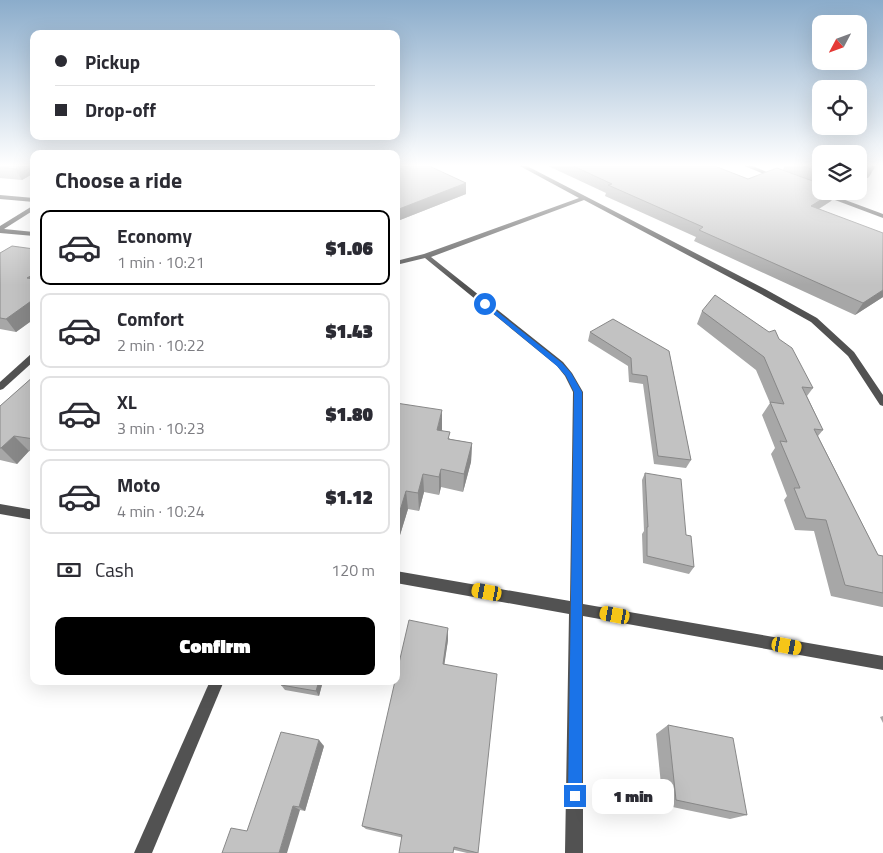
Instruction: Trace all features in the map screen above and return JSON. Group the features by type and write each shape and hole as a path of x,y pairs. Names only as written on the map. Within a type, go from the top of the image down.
{"street":[{"path":"400,262 426,256 566,205"},
{"path":"593,205 762,291 814,320 851,354 883,403"},
{"path":"852,205 883,216"},
{"path":"0,230 30,210"},
{"path":"0,230 30,234"},
{"path":"426,256 560,364 575,384 580,400 574,853"},
{"path":"0,388 30,360"},
{"path":"0,509 30,514"},
{"path":"400,578 883,663"},
{"path":"143,853 215,685"}],"building":[{"path":"400,205 410,205 400,209"},
{"path":"653,205 813,205 811,206 883,233 883,290 863,303 699,230 703,227"},
{"path":"12,246 30,248 30,276 27,278 30,278 30,302 6,319 0,318 0,253"},
{"path":"715,295 769,332 775,330 779,339 792,348 813,388 802,387 823,430 814,429 878,555 883,556 883,593 845,585 826,520 806,518 794,488 800,488 780,441 787,442 770,402 784,404 764,357 702,311"},
{"path":"613,319 669,351 691,460 658,456 647,376 632,374 631,358 590,332"},
{"path":"30,380 30,438 14,436 0,448 0,406"},
{"path":"400,404 442,410 437,430 450,432 448,439 472,443 464,474 441,469 439,477 423,474 418,493 406,491 400,510"},
{"path":"645,473 681,479 686,535 691,536 694,567 647,556 648,527"},
{"path":"409,620 448,628 443,664 497,674 478,853 454,847 453,853 399,853 402,835 362,826 394,685 400,685 400,659"},
{"path":"281,685 318,685 316,691"},
{"path":"668,725 733,738 747,815 676,800"},
{"path":"281,732 319,740 299,807 293,806 279,853 222,853 231,828 247,831"}],"route":[{"path":"485,304 560,364 575,384 580,400 575,796"}]}
